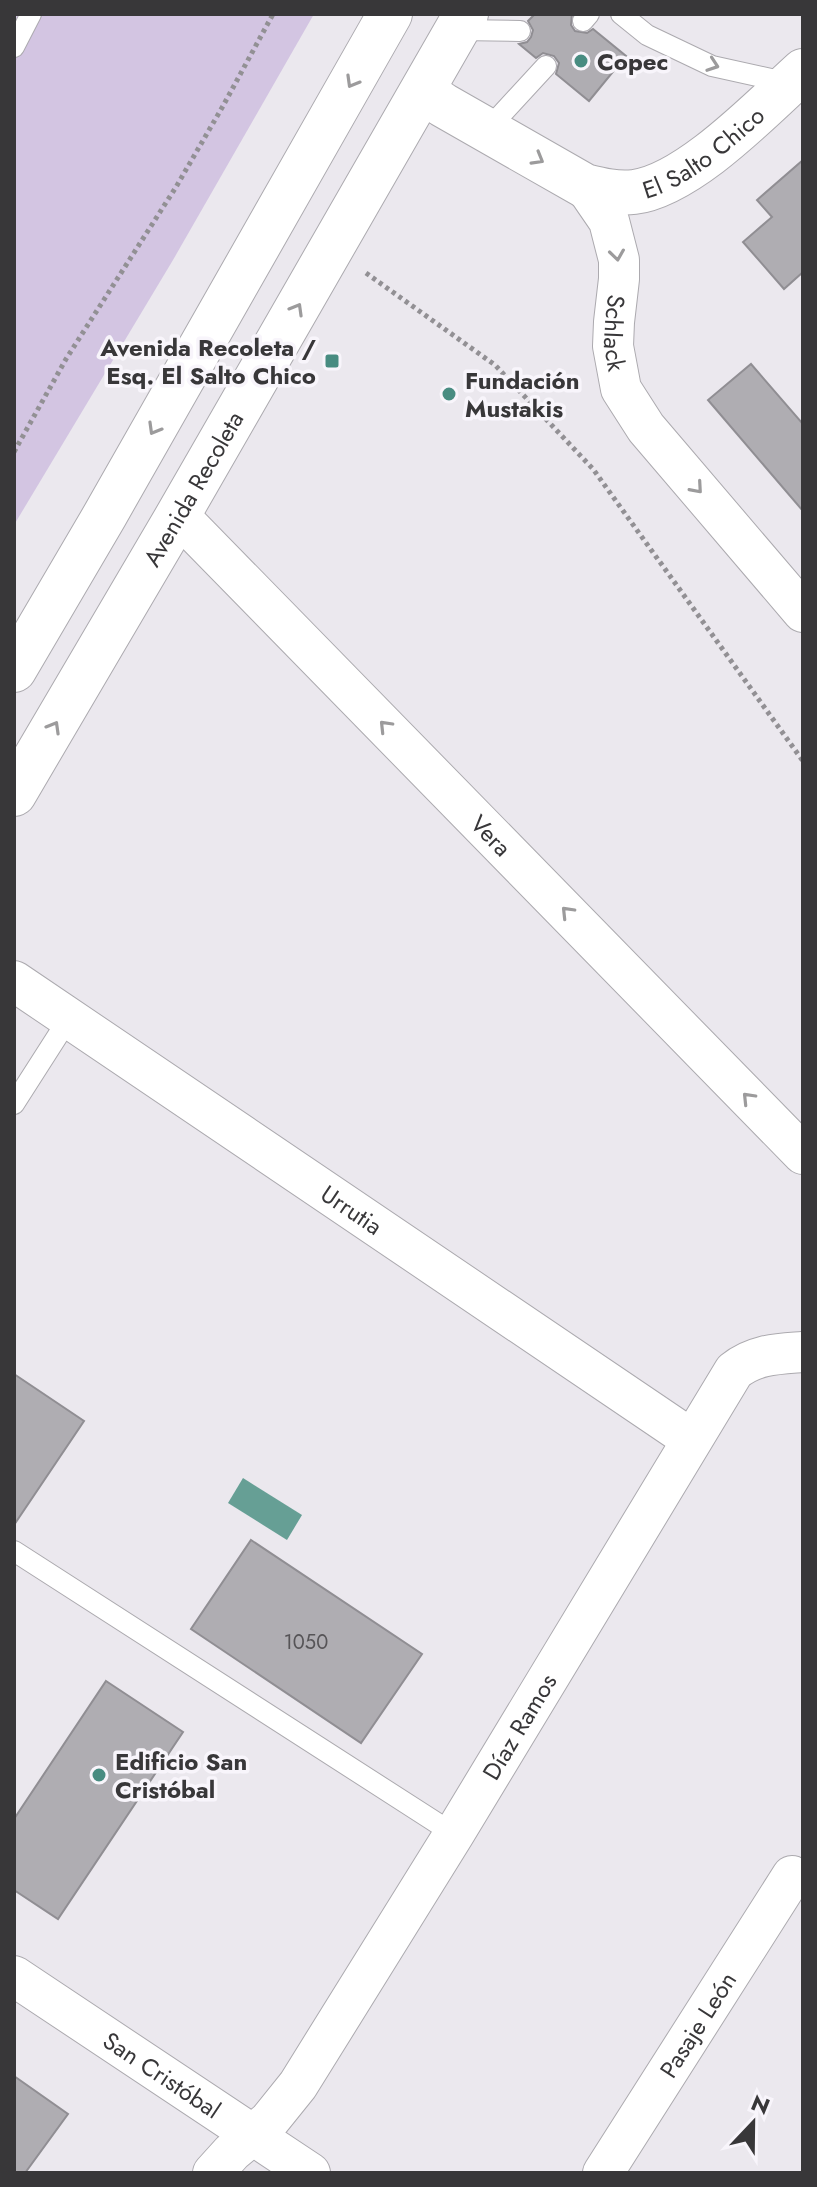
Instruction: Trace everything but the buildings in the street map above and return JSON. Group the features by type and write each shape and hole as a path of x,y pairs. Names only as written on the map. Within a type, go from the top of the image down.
{"main road":[{"name":"Schlack","path":"388,19 386,47 397,68 423,91 585,186"},
{"path":"14,670 388,19"},
{"name":"Avenida Recoleta","path":"14,794 462,22"},
{"name":"El Salto Chico","path":"585,186 609,192 634,192 658,186 680,175 796,77"}],"street":[{"name":"Schlack","path":"585,186 609,221 619,260 613,346 621,389 646,428 803,612"},
{"name":"Vera","path":"178,515 803,1154"},
{"name":"Urrutia","path":"14,981 691,1439"},
{"name":"Díaz Ramos","path":"213,2173 232,2152 269,2121 298,2085 454,1834 726,1382 744,1363 763,1356 803,1352"},
{"name":"Pasaje León","path":"603,2173 792,1876"},
{"name":"San Cristóbal","path":"14,1976 310,2173"}],"lane":[{"path":"14,47 31,14"},
{"path":"621,14 647,35 712,66 796,77"},
{"path":"462,22 520,31"},
{"path":"488,129 546,66"},
{"path":"14,1104 69,1018"},
{"path":"14,1551 454,1834"}],"path":[{"path":"14,452 66,359 184,173 273,14"},
{"path":"363,271 495,365 593,469 803,761"}],"shaded area":[{"path":"14,14 314,14 173,260 14,525"},
{"path":"243,1478 302,1515 287,1540 228,1503"}],"place":[{"name":"Copec","path":"581,61"},
{"name":"Avenida Recoleta / Esq. El Salto Chico","path":"332,361"},
{"name":"Fundación Mustakis","path":"449,394"},
{"name":"Edificio San Cristóbal","path":"99,1775"}]}
